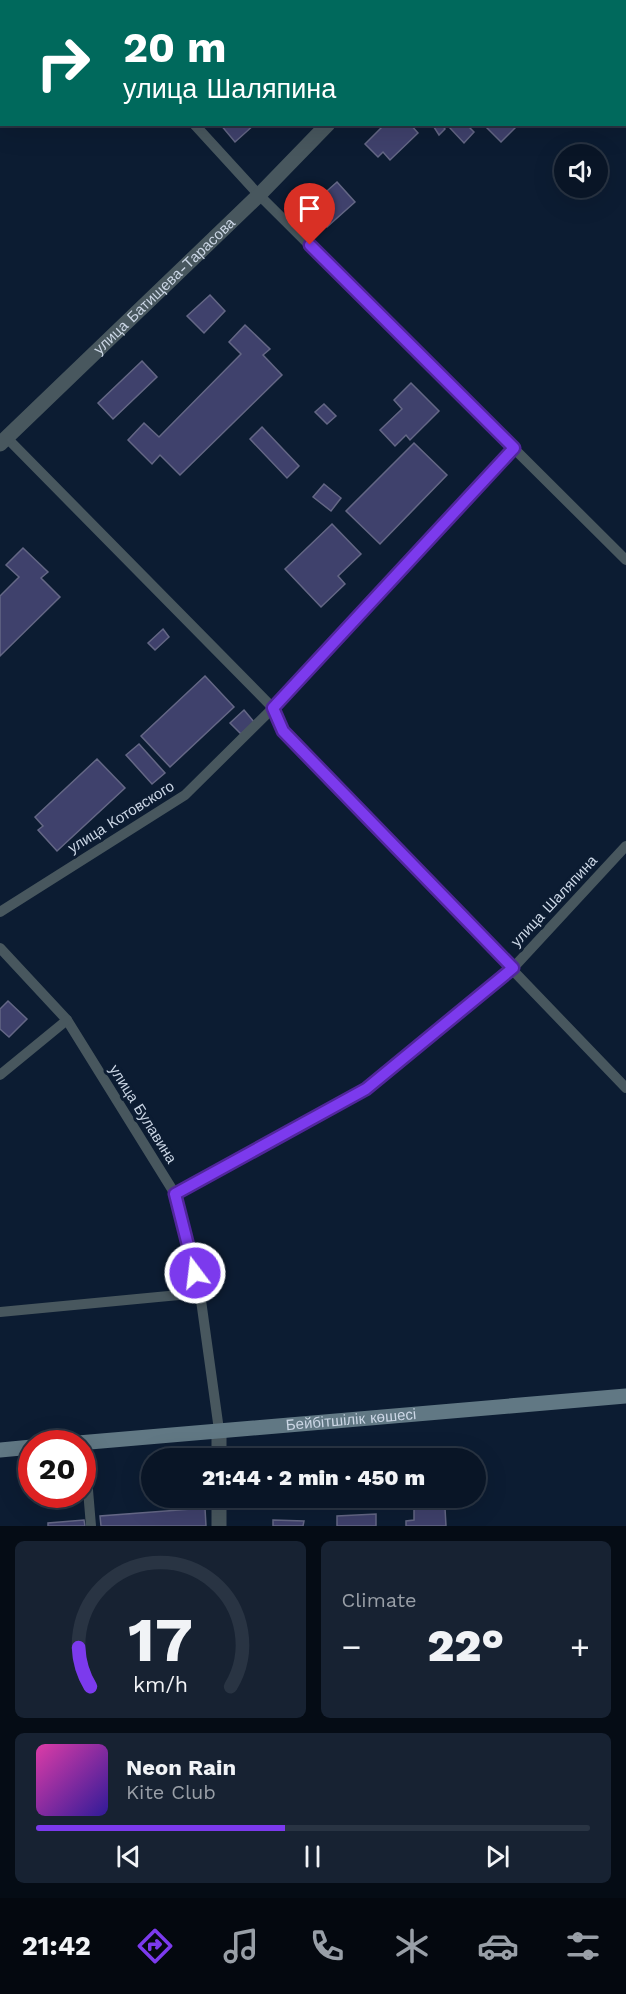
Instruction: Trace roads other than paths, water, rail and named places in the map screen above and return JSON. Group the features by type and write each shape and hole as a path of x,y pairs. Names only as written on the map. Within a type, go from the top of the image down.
{"street":[{"name":"улица Батищева-Тарасова","path":"3,441 260,195 326,126"},
{"name":"Бейбітшілік көшесі","path":"96,1442 626,1395"},
{"path":"219,1430 219,1448"},
{"path":"0,1450 18,1448"},
{"path":"219,1508 219,1526"}],"lane":[{"path":"196,126 260,195 626,560"},
{"path":"3,441 273,708 283,731 626,1088"},
{"name":"улица Котовского","path":"0,912 185,795 273,708 514,448"},
{"name":"улица Шаляпина","path":"175,1194 366,1089 513,968 626,846"},
{"name":"улица Булавина","path":"0,948 67,1020 175,1194 200,1293 219,1430"},
{"path":"0,1075 67,1020"},
{"path":"0,1312 200,1293"},
{"path":"89,1508 91,1526"}]}
